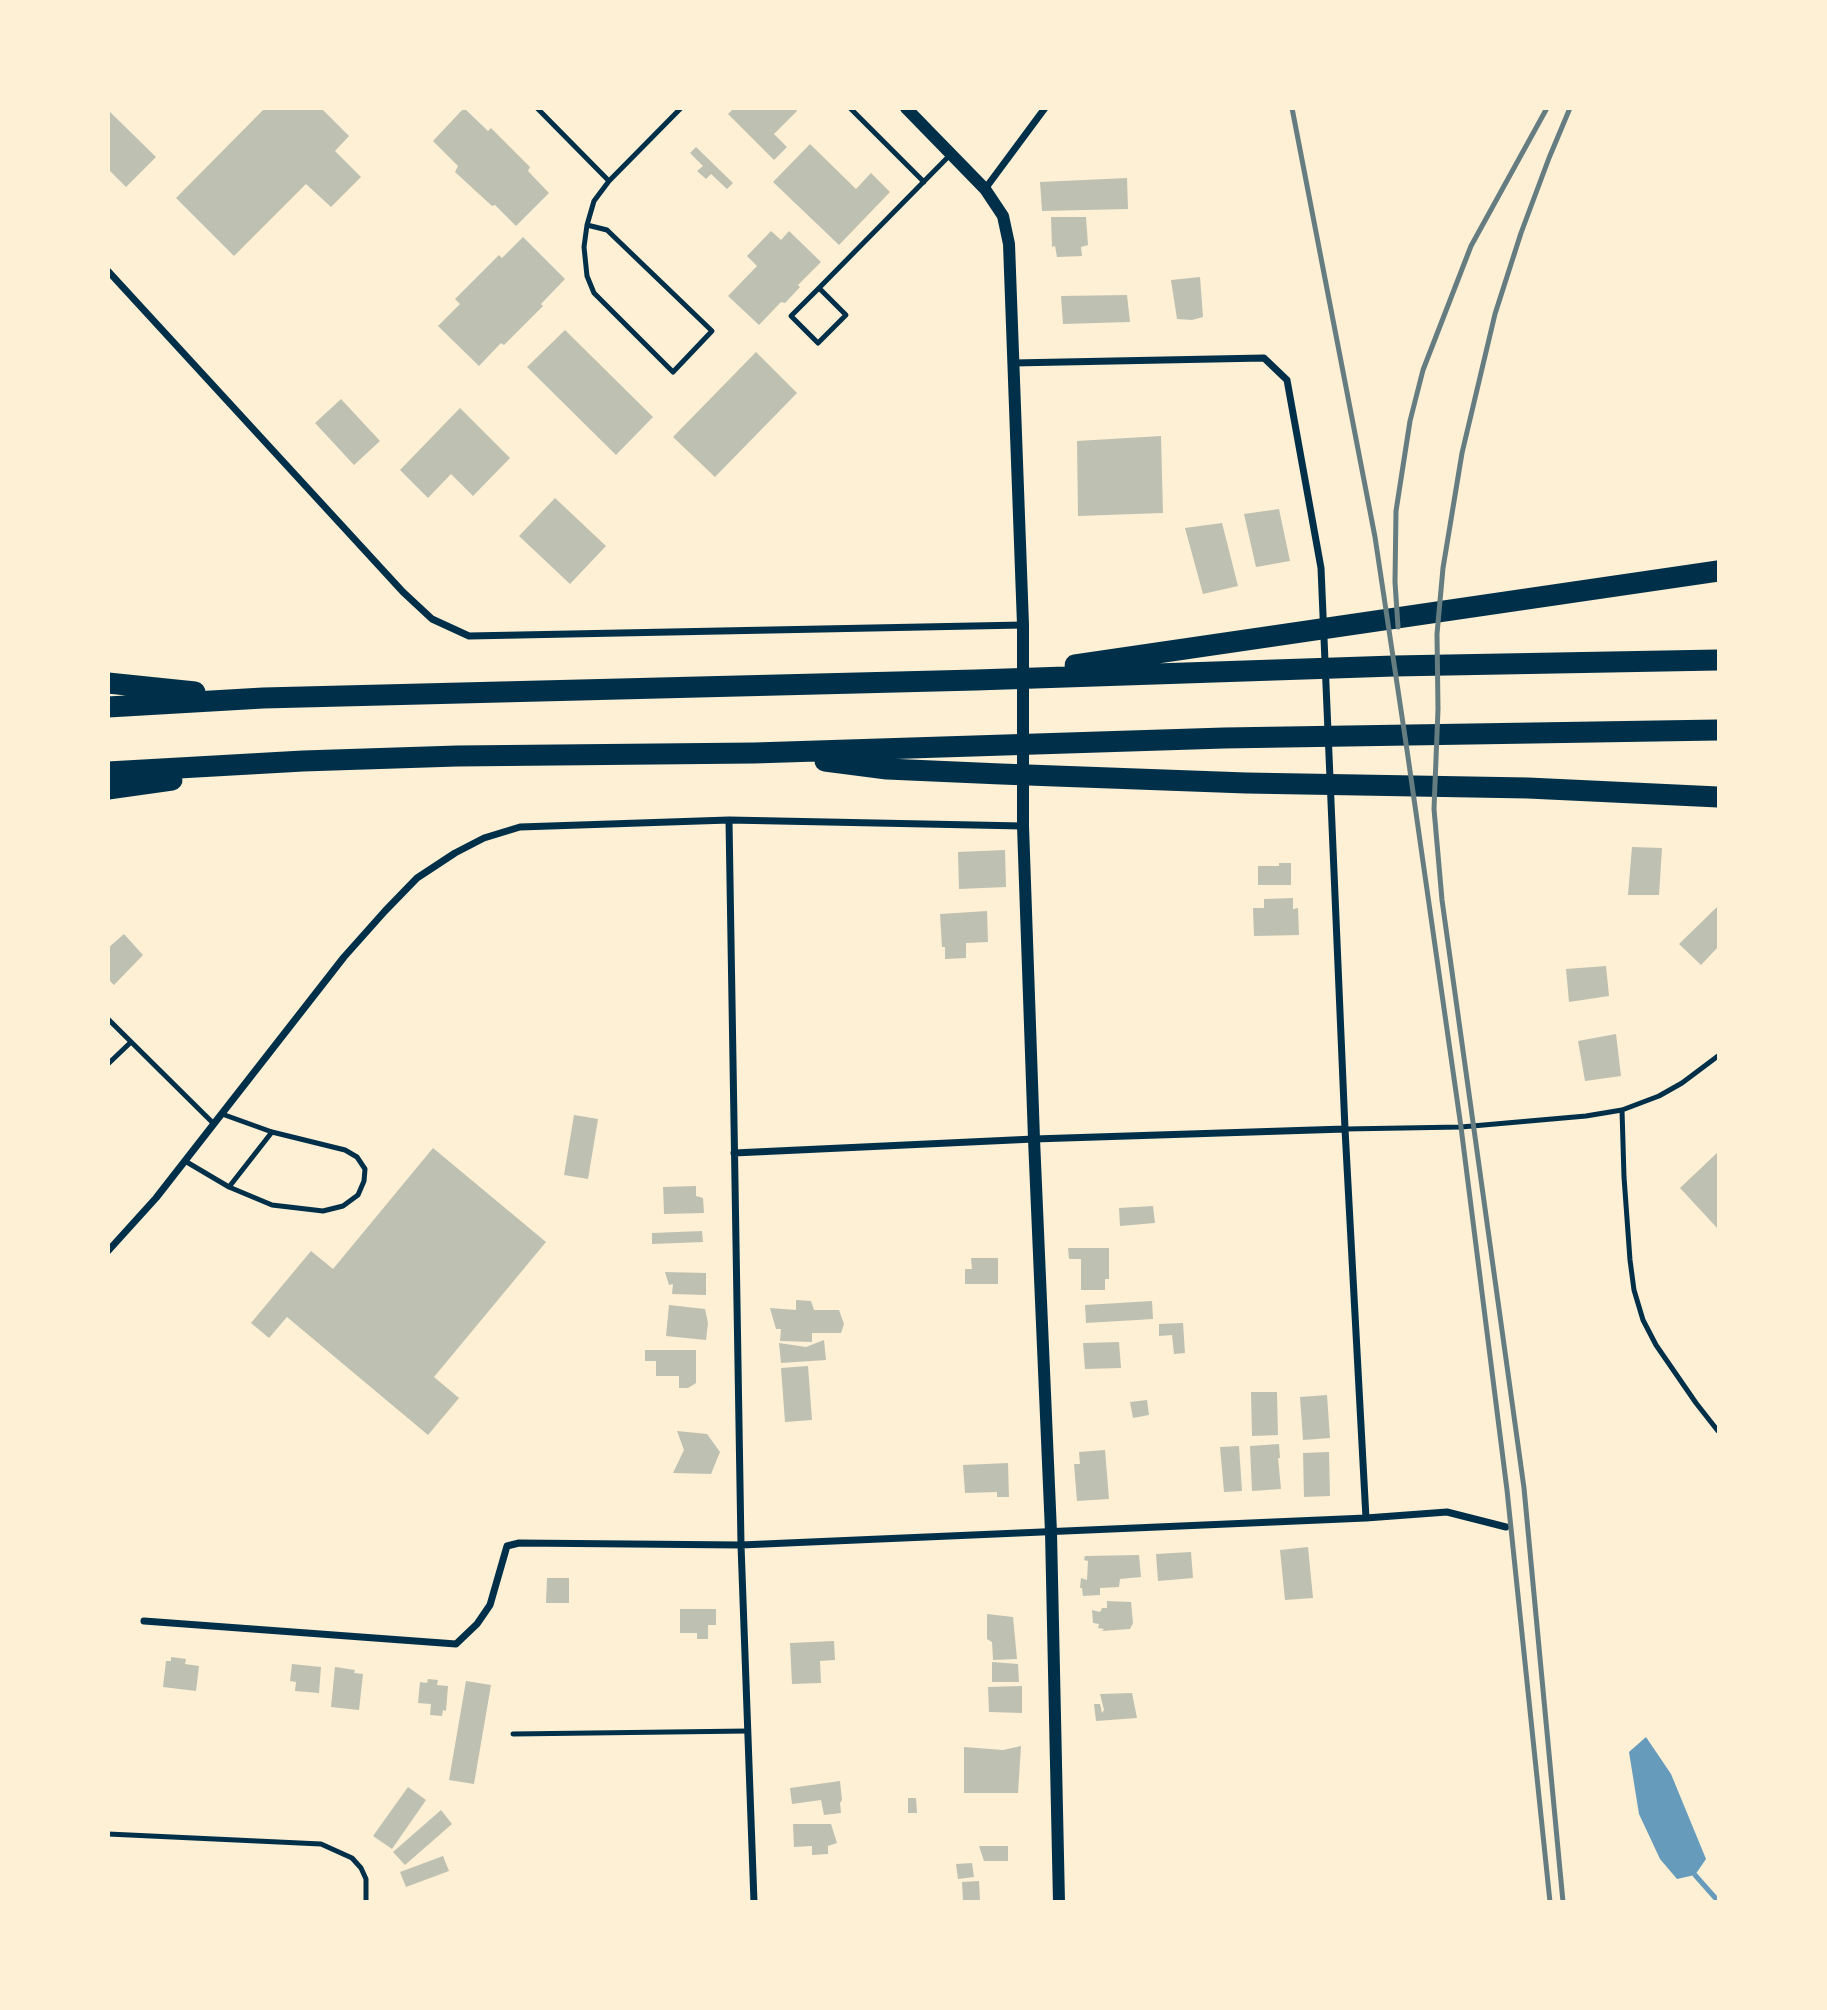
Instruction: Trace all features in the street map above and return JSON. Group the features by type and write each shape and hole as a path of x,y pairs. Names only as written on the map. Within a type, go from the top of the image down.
{"highway":[{"path":"976,680 1718,571"},
{"path":"108,707 263,698 976,680 1380,666 1718,660"},
{"path":"108,683 263,698"},
{"path":"108,772 457,756 754,753 1224,738 1718,730"},
{"path":"754,753 887,769 1246,783 1514,787 1718,797"},
{"path":"108,789 303,761"}],"street":[{"path":"906,108 985,188 1003,216 1009,244 1023,625 1023,826 1051,1532 1059,1902"},
{"path":"985,188 1045,108"},
{"path":"108,271 403,592 432,619 469,636 1023,625"},
{"path":"1013,363 1264,358 1287,380 1321,568 1345,1129 1366,1518"},
{"path":"108,1251 156,1198 360,939 417,878 484,838 520,827 729,820 1023,826"},
{"path":"729,820 741,1545 754,1902"},
{"path":"734,1153 1034,1139 1345,1129"},
{"path":"144,1621 456,1644 477,1624 490,1605 507,1546 519,1543 741,1545 1366,1518 1447,1512 1506,1527"}],"lane":[{"path":"537,108 609,181"},
{"path":"587,225 607,230 712,331 673,372 594,293 587,276 584,247 587,225 594,201 609,181 681,108"},
{"path":"850,108 923,182"},
{"path":"819,288 846,315 818,343 791,316 951,154"},
{"path":"108,1019 214,1124"},
{"path":"108,1064 131,1042"},
{"path":"1345,1129 1461,1127 1586,1116 1622,1110 1659,1096 1718,1056"},
{"path":"1622,1110 1624,1177 1634,1290 1643,1320 1656,1345 1718,1431"},
{"path":"185,1161 229,1187 272,1205 323,1211 344,1206 358,1195 364,1181 365,1169 357,1157 345,1150 272,1132 222,1114"},
{"path":"229,1187 272,1132"},
{"path":"513,1734 748,1731"},
{"path":"108,1834 321,1844 352,1858 361,1868 366,1879 366,1902"}],"water":[{"path":"1646,1737 1671,1774 1706,1859 1695,1875 1677,1879 1660,1859 1639,1814 1629,1752"}],"building":[{"path":"265,108 321,108 349,136 335,151 361,177 331,207 306,184 234,256 176,198"},
{"path":"464,108 488,131 491,128 530,167 528,171 549,193 516,226 455,172 458,166 433,141"},
{"path":"734,108 795,108 797,111 774,134 787,147 774,160 728,114"},
{"path":"108,110 156,157 126,187 108,169"},
{"path":"810,144 856,189 871,173 890,192 839,245 773,182"},
{"path":"696,147 733,183 727,189 711,174 706,179 697,171 703,166 690,153"},
{"path":"1127,178 1128,209 1042,211 1040,182"},
{"path":"1051,217 1086,217 1088,245 1081,247 1082,256 1057,257 1055,246 1052,247"},
{"path":"771,231 781,240 789,231 821,262 798,285 800,287 785,303 781,302 759,325 728,296 757,266 747,256"},
{"path":"523,237 565,279 541,304 543,306 479,366 438,326 460,304 455,299 499,255 502,258"},
{"path":"1200,277 1203,317 1192,320 1177,319 1171,280"},
{"path":"1127,295 1130,322 1063,324 1061,296"},
{"path":"565,330 653,417 616,455 527,367"},
{"path":"756,352 797,393 715,477 673,437"},
{"path":"341,399 380,441 354,465 315,423"},
{"path":"460,408 510,458 473,496 451,474 428,498 400,470"},
{"path":"1161,436 1163,513 1078,516 1077,441"},
{"path":"555,498 606,546 570,584 519,536"},
{"path":"1279,509 1290,561 1256,567 1244,514"},
{"path":"1222,523 1238,586 1203,594 1185,528"},
{"path":"1632,847 1662,848 1659,895 1628,895"},
{"path":"1005,850 1006,887 959,889 958,852"},
{"path":"1279,863 1291,863 1291,885 1258,885 1258,866 1279,866"},
{"path":"1293,898 1293,909 1298,908 1299,935 1254,936 1253,908 1264,908 1264,899"},
{"path":"1718,906 1718,947 1701,965 1679,944"},
{"path":"987,911 988,942 966,943 966,958 945,959 940,914"},
{"path":"124,934 143,955 114,985 108,979 108,948"},
{"path":"1606,966 1609,996 1569,1002 1566,969"},
{"path":"1616,1034 1621,1076 1585,1081 1578,1041"},
{"path":"574,1115 598,1119 588,1179 564,1175"},
{"path":"433,1148 546,1242 434,1377 459,1398 428,1435 287,1317 269,1338 251,1323 311,1251 333,1269"},
{"path":"1718,1152 1718,1229 1680,1188"},
{"path":"696,1186 696,1196 703,1198 704,1213 664,1214 663,1187"},
{"path":"1153,1206 1155,1223 1120,1226 1119,1208"},
{"path":"702,1231 703,1242 652,1244 652,1233"},
{"path":"1068,1248 1109,1248 1109,1279 1105,1279 1105,1290 1081,1290 1081,1259 1069,1259"},
{"path":"971,1258 998,1258 998,1284 965,1284 965,1269 972,1269"},
{"path":"665,1272 706,1273 706,1295 672,1294 673,1284 669,1285"},
{"path":"796,1300 811,1301 814,1310 839,1310 844,1324 841,1333 812,1333 812,1342 780,1341 781,1329 776,1329 770,1308 796,1310"},
{"path":"1152,1301 1153,1319 1086,1323 1085,1305"},
{"path":"669,1305 705,1309 708,1323 706,1340 666,1336"},
{"path":"1183,1323 1185,1353 1174,1354 1172,1335 1159,1336 1159,1324"},
{"path":"824,1340 826,1360 781,1363 779,1343 806,1347"},
{"path":"1119,1342 1121,1368 1085,1369 1083,1343"},
{"path":"645,1350 696,1350 696,1383 688,1388 679,1388 679,1376 656,1376 656,1361 645,1361"},
{"path":"808,1366 812,1420 785,1422 781,1368"},
{"path":"1251,1392 1277,1392 1278,1435 1252,1436"},
{"path":"1327,1395 1330,1438 1303,1440 1300,1397"},
{"path":"1147,1400 1149,1415 1133,1418 1130,1402"},
{"path":"677,1431 707,1434 720,1452 711,1474 673,1473 684,1450"},
{"path":"1279,1444 1281,1489 1252,1491 1250,1446"},
{"path":"1239,1446 1242,1491 1224,1492 1220,1447"},
{"path":"1105,1450 1109,1499 1077,1501 1074,1464 1080,1464 1079,1452"},
{"path":"1329,1452 1330,1496 1304,1497 1303,1453"},
{"path":"1008,1463 1009,1497 997,1497 997,1492 965,1493 963,1465"},
{"path":"1308,1547 1313,1598 1285,1600 1280,1550"},
{"path":"1191,1552 1193,1578 1158,1581 1156,1554"},
{"path":"1139,1555 1141,1577 1120,1579 1119,1587 1100,1588 1100,1595 1083,1596 1080,1588 1081,1578 1087,1580 1088,1561 1084,1560 1085,1556"},
{"path":"547,1578 569,1578 569,1603 546,1603"},
{"path":"1107,1601 1131,1602 1133,1623 1130,1629 1102,1631 1104,1629 1098,1628 1099,1624 1093,1623 1092,1610 1100,1612 1102,1608 1107,1608"},
{"path":"680,1609 716,1609 716,1625 708,1625 708,1639 697,1639 697,1633 680,1633"},
{"path":"987,1614 1013,1617 1017,1659 993,1660 992,1642 987,1639"},
{"path":"834,1641 835,1660 820,1661 821,1683 792,1684 790,1643"},
{"path":"171,1657 186,1659 185,1664 199,1666 196,1691 163,1687 166,1661 171,1661"},
{"path":"992,1662 1018,1664 1019,1682 992,1682"},
{"path":"292,1664 321,1667 319,1693 295,1691 296,1682 290,1681"},
{"path":"335,1667 363,1674 359,1710 331,1707"},
{"path":"428,1679 438,1680 437,1685 448,1686 446,1711 443,1710 442,1716 430,1715 431,1704 418,1703 420,1682 427,1683"},
{"path":"466,1681 491,1685 474,1784 449,1780"},
{"path":"1022,1686 1022,1713 989,1712 988,1687"},
{"path":"1132,1693 1137,1718 1096,1721 1094,1704 1100,1704 1102,1713 1104,1710 1100,1694"},
{"path":"1021,1746 1018,1793 964,1793 964,1747 1003,1750"},
{"path":"840,1781 841,1813 824,1815 821,1800 792,1804 790,1788"},
{"path":"408,1787 426,1800 392,1849 373,1836"},
{"path":"908,1798 916,1798 917,1813 908,1813"},
{"path":"441,1810 452,1824 405,1865 393,1852"},
{"path":"793,1824 831,1824 837,1843 828,1846 828,1854 812,1855 812,1846 794,1847"},
{"path":"979,1846 1008,1846 1008,1861 984,1861"},
{"path":"443,1856 449,1871 406,1887 400,1872"},
{"path":"972,1863 974,1877 958,1879 956,1864"},
{"path":"979,1881 980,1901 963,1901 962,1882"}],"waterway":[{"path":"1695,1875 1718,1901"}],"railway":[{"path":"1292,108 1375,537 1407,750 1461,1127 1507,1490 1550,1902"},
{"path":"1398,627 1395,582 1396,511 1410,421 1423,370 1471,246 1547,108"},
{"path":"1563,1902 1524,1488 1442,900 1434,809 1438,709 1437,634 1443,568 1462,453 1495,314 1521,233 1570,108"}]}
